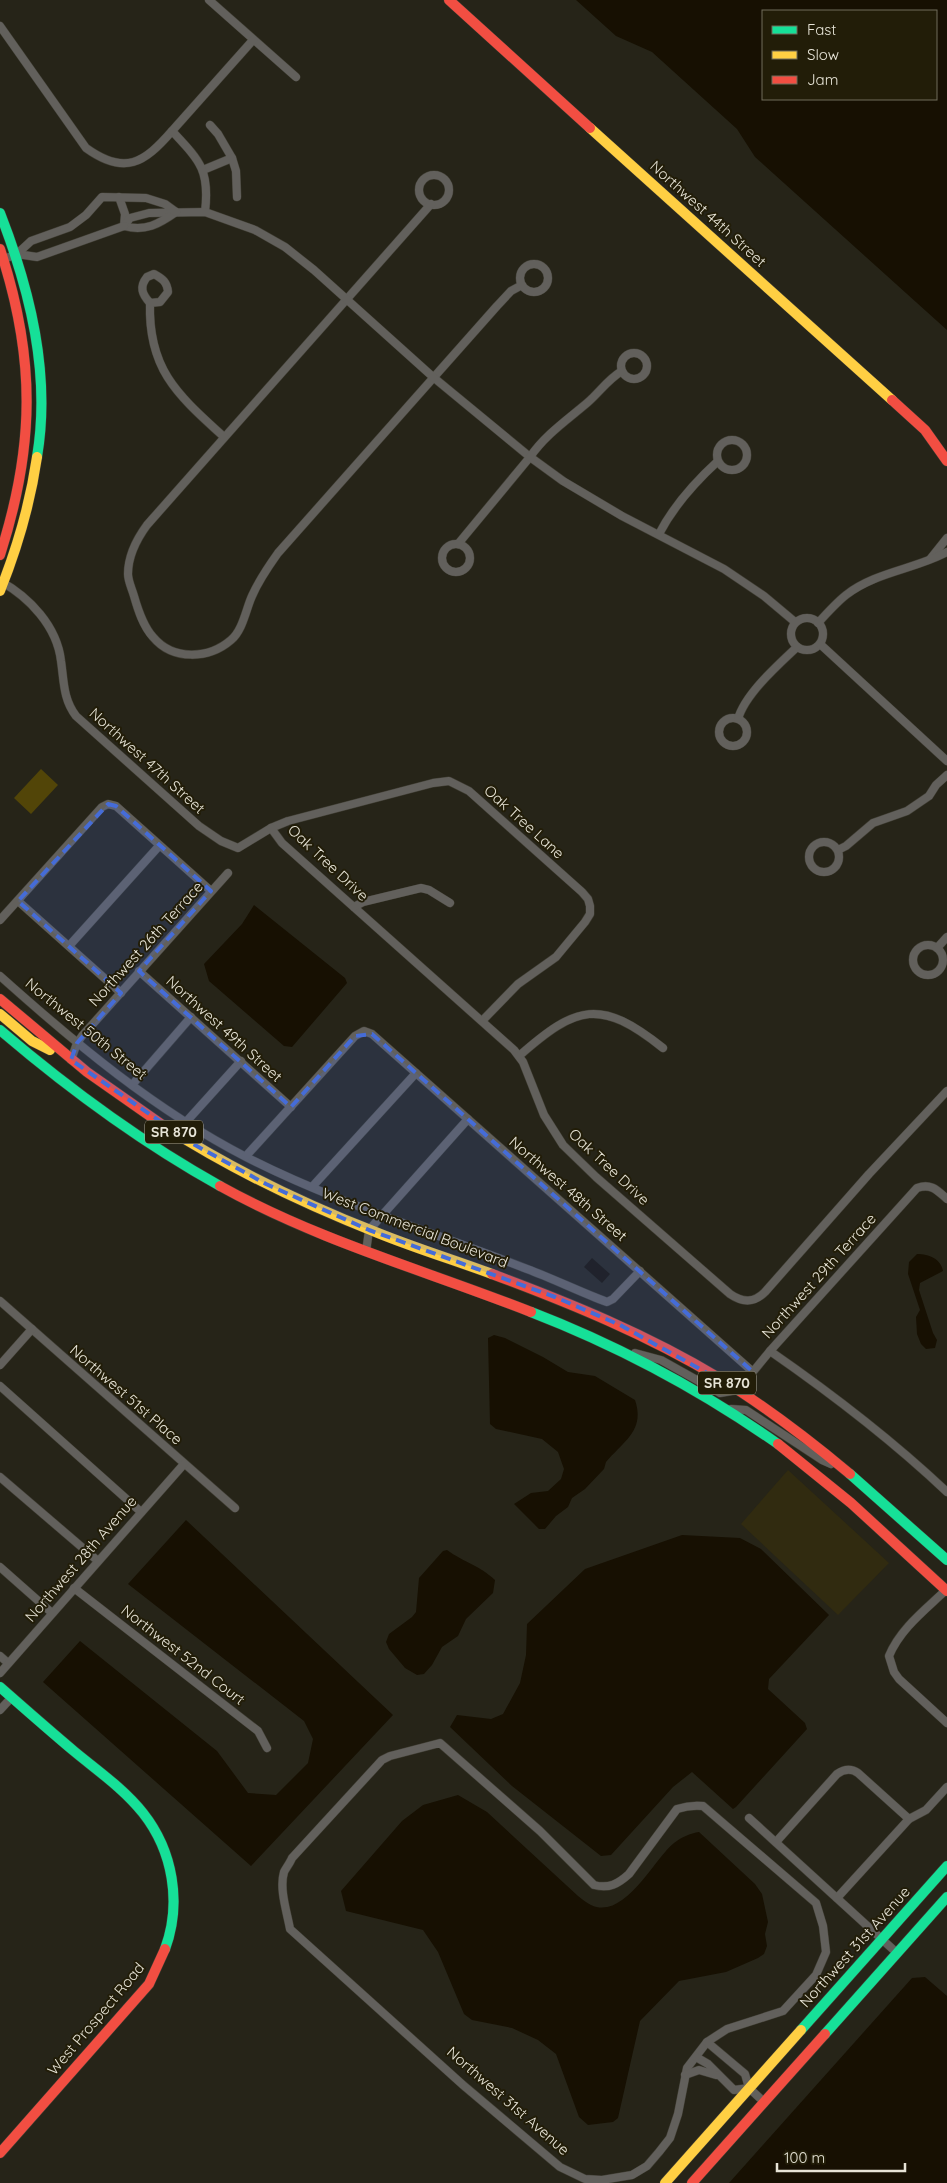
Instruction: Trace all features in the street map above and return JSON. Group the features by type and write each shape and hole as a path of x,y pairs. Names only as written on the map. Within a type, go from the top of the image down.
{"main road":[{"name":"Northwest 44th Street","path":"449,0 925,430 946,458"},
{"path":"0,213 17,254 31,300 42,378 42,420 38,461 29,508 21,538 1,585"},
{"path":"0,555 20,483 28,395 20,322 2,254"},
{"name":"West Commercial Boulevard","path":"0,999 71,1060 125,1100 212,1155 292,1196 369,1230 588,1311 684,1358 738,1390 797,1431 849,1471 947,1560"},
{"path":"0,1014 32,1040 71,1060"},
{"name":"West Commercial Boulevard","path":"0,1030 94,1107 177,1162 264,1209 323,1236 549,1319 608,1346 705,1396 786,1451 835,1489 946,1590"},
{"name":"West Prospect Road","path":"0,1687 112,1782 144,1814 166,1854 173,1880 175,1897 173,1922 168,1946 149,1984 0,2153"},
{"name":"Northwest 31st Avenue","path":"666,2183 947,1866"},
{"path":"692,2183 947,1897"}],"street":[{"path":"209,0 296,77"},
{"path":"0,26 86,148 100,158 118,162 132,162 146,158 154,152 253,40"},
{"path":"210,125 218,134 232,158 236,170 238,197"},
{"path":"172,131 192,152 203,170 207,182 205,212"},
{"path":"203,170 232,158"},
{"path":"17,254 31,241 70,226 86,215 102,196 112,195 155,199 176,212"},
{"path":"119,197 125,214 124,226"},
{"path":"431,204 224,436 137,539 130,559 128,576 138,613 153,638 168,649 188,656 208,653 220,648 233,638 241,625 257,586 278,553 511,291 522,285"},
{"path":"2,254 37,257 124,226 147,228 160,224 176,212"},
{"path":"124,226 130,218 136,216 176,212 205,212 255,230 285,247 433,377 530,457 563,480 622,516 724,569 764,596 795,622"},
{"path":"150,303 153,345 163,370 182,398 224,436"},
{"path":"458,544 550,434 588,403 615,375 622,372"},
{"path":"659,534 678,502 696,481 718,461"},
{"path":"818,623 847,594 872,580 916,566 931,558 947,538"},
{"path":"931,558 937,558 947,552"},
{"name":"Northwest 47th Street","path":"1,585 30,602 44,620 58,648 66,698 76,716 199,826 221,841 238,848 271,828"},
{"path":"806,618 818,623 823,634 820,644 806,650 797,647 791,638 790,632 795,622 806,618"},
{"path":"820,644 947,761"},
{"path":"738,719 748,699 797,647"},
{"path":"838,850 846,846 873,823 907,811 929,796 936,785 947,776"},
{"name":"Oak Tree Lane","path":"271,828 288,821 433,783 449,781 469,791 582,892 588,899 590,906 590,914 585,922 556,957 511,989 482,1021"},
{"path":"0,920 102,807 108,804 116,806 211,891"},
{"name":"Oak Tree Drive","path":"271,828 282,842 519,1056 544,1115 557,1137 571,1153 730,1294 743,1301 755,1299 765,1292 869,1174 947,1091"},
{"path":"820,842 830,843 838,850 837,864 830,870 821,872 816,870 810,862 809,857 812,848 820,842"},
{"path":"69,946 159,846"},
{"name":"Northwest 26th Terrace","path":"71,1060 77,1043 228,873"},
{"path":"354,906 363,902 421,888 429,890 450,903"},
{"path":"18,901 121,993"},
{"path":"937,948 947,937"},
{"path":"928,945 937,948 943,958 941,968 928,975 918,972 912,959 916,950 928,945"},
{"name":"Northwest 49th Street","path":"139,971 291,1107"},
{"name":"Northwest 50th Street","path":"0,976 77,1043 132,1085 186,1122 246,1156 312,1187 382,1216 526,1269 607,1302 616,1296 640,1271"},
{"path":"519,1056 554,1028 585,1014 605,1015 620,1020 648,1036 663,1048"},
{"path":"132,1085 191,1018"},
{"name":"Northwest 48th Street","path":"291,1107 355,1036 364,1031 372,1034 752,1371"},
{"path":"186,1122 241,1061"},
{"path":"312,1187 416,1073"},
{"path":"246,1156 291,1107"},
{"path":"366,1252 369,1230 468,1119"},
{"name":"Northwest 29th Terrace","path":"738,1390 752,1371 917,1188 925,1185 934,1188 947,1199"},
{"name":"Northwest 51st Place","path":"0,1301 235,1508"},
{"path":"0,1365 32,1329"},
{"name":"West Commercial Boulevard","path":"608,1346 661,1360 720,1393 738,1390"},
{"path":"770,1351 872,1426 947,1492"},
{"path":"0,1386 141,1512"},
{"name":"West Commercial Boulevard","path":"725,1409 746,1410 822,1460 849,1471"},
{"name":"Northwest 28th Avenue","path":"0,1673 184,1464"},
{"path":"0,1477 98,1562"},
{"path":"0,1567 52,1613"},
{"name":"Northwest 52nd Court","path":"74,1588 258,1731 267,1748"},
{"name":"West Commercial Boulevard","path":"946,1590 902,1633 889,1656 894,1672 899,1679 947,1723"},
{"path":"0,1656 8,1663"},
{"path":"0,1710 12,1697"},
{"name":"Northwest 31st Avenue","path":"440,1743 540,1831 586,1879 594,1885 601,1887 611,1886 620,1882 629,1874 677,1809 688,1805 703,1806 816,1903 823,1926 826,1952 816,1975 782,2011 727,2029 707,2042 696,2057 687,2068 678,2114 670,2138 647,2166 632,2175 602,2180 586,2179 560,2167 463,2085 290,1929 284,1894 284,1872 292,1858 382,1760 390,1756 440,1743"},
{"path":"776,1842 837,1774 845,1770 854,1770 858,1773 909,1819"},
{"path":"836,1898 909,1819 926,1810 947,1788"},
{"path":"749,1818 897,1953"},
{"path":"707,2042 745,2074 749,2088 764,2102"},
{"path":"696,2057 708,2064 734,2090 749,2088"},
{"path":"685,2075 699,2070 719,2076"}],"highlighted area":[{"path":"108,804 116,806 211,891 139,971 291,1107 355,1036 372,1034 752,1371 738,1390 620,1325 555,1297 369,1230 266,1184 193,1144 71,1060 77,1043 121,993 18,901"}],"shaded area":[{"path":"576,0 947,0 947,330 755,157 737,129 652,52 616,36"},
{"path":"41,769 58,785 31,814 14,798"},
{"path":"254,905 345,978 347,983 292,1047 284,1046 209,981 204,964 242,924"},
{"path":"917,1254 934,1258 940,1263 943,1271 920,1283 919,1290 937,1340 935,1348 926,1349 921,1344 917,1334 916,1317 920,1310 908,1274 909,1262"},
{"path":"592,1258 610,1274 602,1283 584,1267"},
{"path":"494,1335 505,1338 543,1357 568,1372 595,1376 635,1400 637,1419 631,1434 606,1462 604,1469 585,1489 572,1498 568,1507 556,1516 545,1529 539,1529 514,1504 531,1493 548,1491 561,1479 564,1469 558,1452 542,1439 496,1429 490,1424 488,1338"},
{"path":"788,1470 889,1563 838,1615 741,1524"},
{"path":"186,1520 393,1715 251,1866 43,1682 80,1641 217,1751 248,1793 276,1795 308,1763 313,1739 304,1721 128,1584"},
{"path":"682,1535 740,1538 761,1549 829,1615 769,1679 768,1689 805,1723 807,1729 733,1809 692,1772 673,1787 611,1855 601,1856 512,1786 450,1727 457,1715 491,1719 503,1714 520,1683 526,1655 527,1624 585,1569"},
{"path":"447,1550 495,1580 493,1593 466,1619 458,1636 442,1647 432,1665 424,1674 417,1675 405,1668 389,1649 386,1642 389,1634 416,1612 419,1578 443,1551"},
{"path":"458,1795 487,1812 578,1896 591,1905 603,1908 615,1904 626,1897 674,1843 679,1839 699,1832 755,1884 762,1894 768,1922 765,1934 767,1946 764,1954 726,1972 679,1981 640,2021 618,2118 613,2122 588,2125 579,2117 556,2054 538,2040 512,2028 472,2020 464,2014 438,1952 423,1930 346,1911 341,1891 402,1821 423,1805"},
{"path":"925,1977 947,1996 947,2183 729,2183 912,1978"}],"traffic: fast":[{"path":"0,213 29,302 35,333 41,395 41,426 37,457"},
{"path":"0,1030 106,1114 220,1186"},
{"path":"531,1312 596,1339 659,1370 719,1405 778,1444"},
{"path":"850,1474 947,1560"},
{"path":"0,1687 119,1788 136,1804 153,1828 168,1861 172,1878 173,1914 165,1949"},
{"path":"801,2030 947,1866"},
{"path":"825,2034 947,1897"}],"traffic: slow":[{"path":"590,128 892,400"},
{"path":"0,591 23,525 37,457"},
{"path":"0,1014 32,1041 50,1050"},
{"path":"164,1126 215,1157 268,1185 323,1210 392,1238 492,1274"},
{"path":"665,2183 801,2030"}],"traffic: jam":[{"path":"449,0 590,128"},
{"path":"0,249 12,289 20,327 27,402 20,477 12,515 0,555"},
{"path":"892,400 925,430 947,461"},
{"path":"0,999 87,1072 164,1126"},
{"path":"220,1186 258,1206 334,1239 531,1312"},
{"path":"492,1274 608,1321 692,1362 770,1411 850,1474"},
{"path":"778,1444 851,1503 947,1591"},
{"path":"0,2153 149,1984 165,1949"},
{"path":"692,2183 825,2034"}]}
